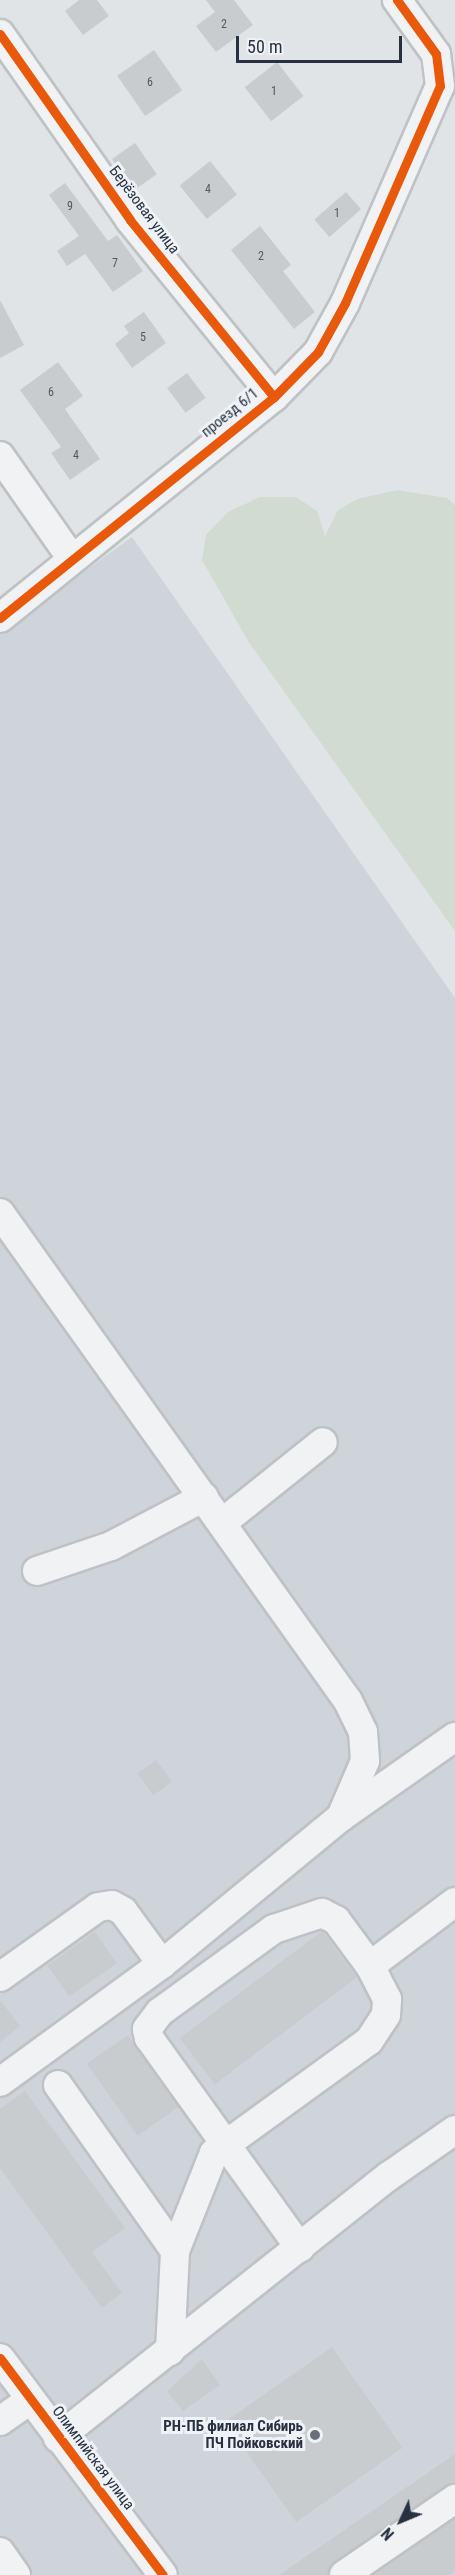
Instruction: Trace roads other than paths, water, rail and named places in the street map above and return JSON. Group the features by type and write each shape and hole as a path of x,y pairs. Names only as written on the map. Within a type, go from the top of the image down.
{"street":[{"name":"проезд 6/1","path":"0,618 274,397 304,370 332,329 440,86 441,70 428,41 397,0"},
{"name":"Берёзовая улица","path":"0,34 130,220 274,397"},
{"path":"0,456 72,559"},
{"path":"0,1213 297,1625 358,1719 365,1761 341,1817"},
{"path":"222,1523 323,1442"},
{"path":"37,1571 111,1546 204,1497"},
{"path":"0,2082 162,1964 341,1817 455,1737"},
{"path":"370,1966 455,1902"},
{"path":"0,1977 98,1907 112,1905 123,1911 162,1964"},
{"path":"170,2351 175,2251 206,2167 224,2143 369,2041 386,2015 387,1999 370,1966 336,1920 322,1913 274,1929 152,2019 147,2029 149,2038 224,2143 300,2248"},
{"path":"58,2085 175,2251"},
{"path":"58,2438 389,2176 455,2130"},
{"name":"Олимпийская улица","path":"0,2358 163,2575"},
{"path":"0,2421 30,2400"},
{"path":"344,2575 455,2499"},
{"path":"0,2552 16,2575"}],"place":[{"name":"РН-ПБ филиал Сибирь ПЧ Пойковский","path":"315,2435"}]}
